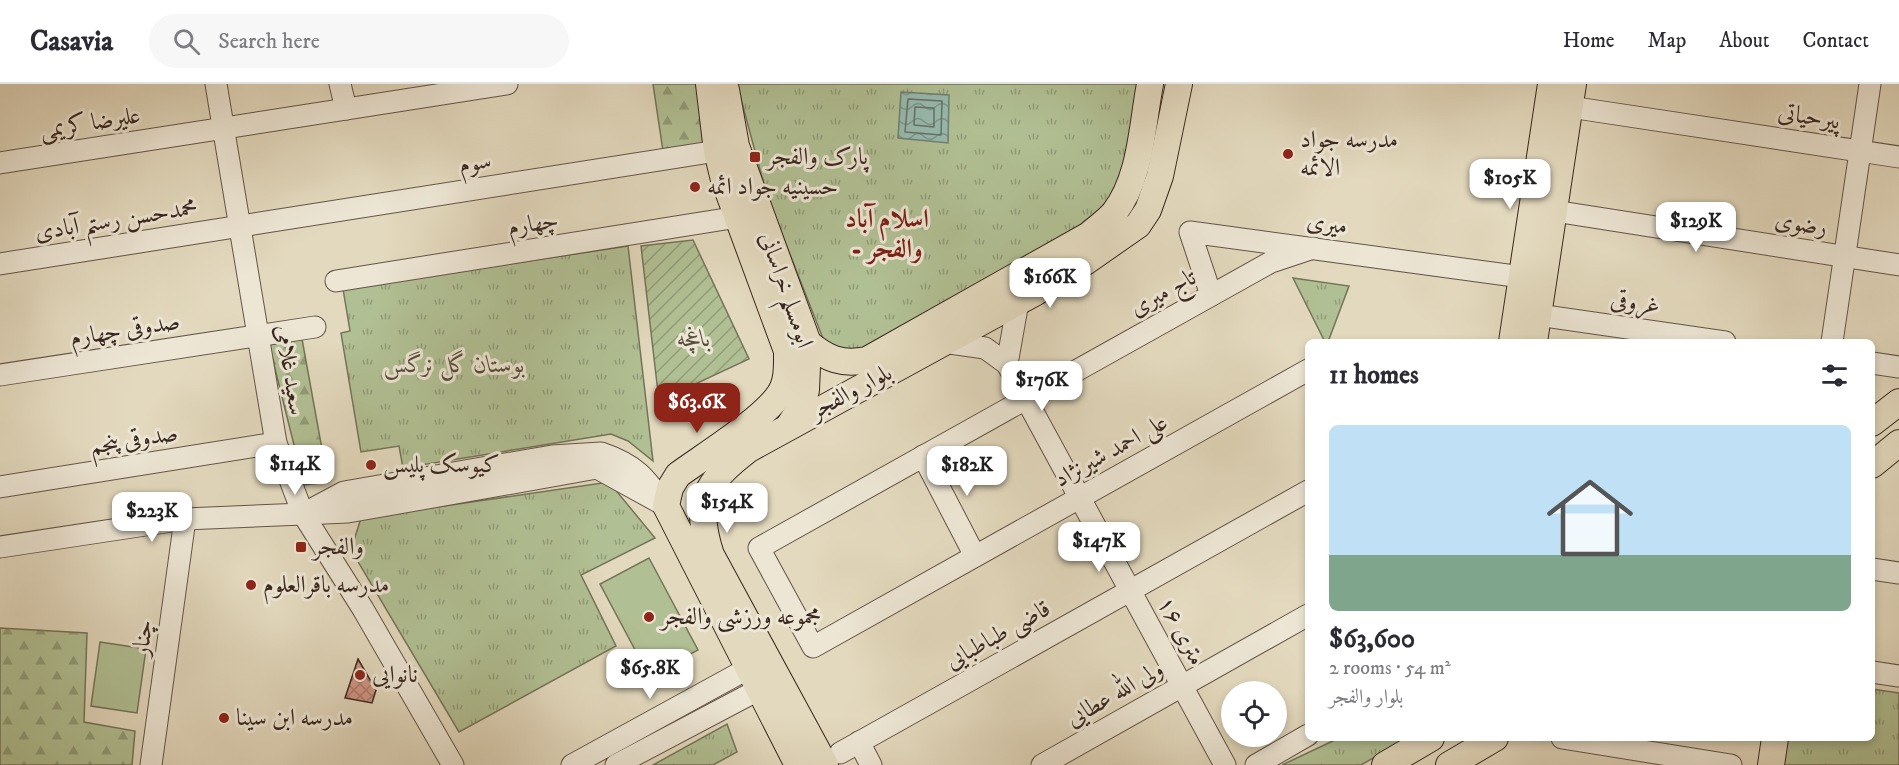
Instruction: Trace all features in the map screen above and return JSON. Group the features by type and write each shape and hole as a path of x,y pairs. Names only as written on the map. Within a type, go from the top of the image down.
{"main road":[{"name":"ابومسلم خراسانی","path":"709,84 717,151 738,217 809,368 801,407 789,426"},
{"name":"ابومسلم خراسانی","path":"725,84 736,146 798,347"},
{"name":"بلوار والفجر","path":"832,759 763,674 666,506 670,488 678,475 766,410 780,395 798,347 836,361 852,363 867,360 1089,235 1113,214 1127,191 1136,162 1150,84"},
{"name":"بلوار والفجر","path":"798,765 763,674 711,555 703,529 702,508 710,489 725,468 749,449 1018,302 1085,262 1138,225 1148,210 1160,176 1179,84"},
{"path":"1512,339 1551,84"},
{"path":"1534,339 1571,95"},
{"path":"1875,421 1899,402"},
{"path":"1875,463 1899,443"},
{"path":"1385,765 1426,741"},
{"path":"1449,765 1470,748 1488,741"},
{"path":"1771,765 1775,741"}],"street":[{"name":"سعید غلامی","path":"216,84 276,443 303,514 363,609 453,765"},
{"path":"340,84 346,109"},
{"name":"علیرضا کریمی","path":"0,163 507,84"},
{"path":"1832,339 1870,84"},
{"name":"پیرحیاتی","path":"1571,95 1899,157"},
{"name":"سوم","path":"240,226 717,151"},
{"name":"رضوی","path":"1554,211 1899,265"},
{"name":"چهارم","path":"336,281 738,217"},
{"name":"محمدحسن رستم آبادی","path":"0,264 240,226"},
{"name":"میری","path":"1211,295 1190,232 1522,277"},
{"name":"تاج میری","path":"813,647 759,548 1271,262 1313,248"},
{"path":"942,342 985,348 1007,363 1018,302"},
{"name":"غروقی","path":"1538,315 1704,339"},
{"path":"258,334 315,327"},
{"name":"صدوقی چهارم","path":"0,375 258,334"},
{"name":"۱۶ متری","path":"1007,363 1225,765"},
{"path":"1875,363 1899,367"},
{"name":"علی احمد شیرنژاد","path":"813,647 1305,372"},
{"name":"صدوقی پنجم","path":"0,487 276,443"},
{"path":"0,547 185,519 303,514 344,492 552,456 601,453 624,460 641,472 666,506"},
{"path":"923,456 975,556"},
{"name":"قاضی طباطبایی","path":"832,759 1305,492"},
{"name":"چنار","path":"151,765 185,519"},
{"path":"1875,569 1899,573"},
{"name":"ولی الله عطایی","path":"1042,765 1305,617"},
{"path":"1875,672 1899,676"},
{"path":"572,765 763,674"},
{"path":"616,765 763,674"},
{"path":"1256,765 1305,737"},
{"path":"1581,741 1731,765"},
{"path":"859,742 871,765"}],"green space":[{"path":"653,84 698,84 708,151 664,158"},
{"path":"737,84 1137,84 1129,146 1112,204 1072,237 853,355 824,341 767,196"},
{"name":"باغچه","path":"693,240 749,359 659,401 641,246"},
{"name":"بوستان گل نرگس","path":"628,246 653,461 628,441 611,434 403,468 399,446 361,452 341,333 350,331 343,289"},
{"path":"1293,278 1349,286 1329,339 1324,339"},
{"path":"302,339 328,482 304,485 269,345"},
{"path":"609,482 655,538 581,575 616,646 459,732 351,550 361,518"},
{"name":"مجموعه ورزشی والفجر","path":"649,558 698,650 649,676 600,584"},
{"path":"0,628 87,633 84,722 135,731 132,765 0,765"},
{"path":"100,642 146,649 137,713 91,706"},
{"path":"1875,689 1899,693 1899,765 1780,765 1784,741 1875,741"},
{"path":"727,724 737,752 713,765 653,765"},
{"path":"1333,741 1403,741 1361,765 1282,765"}],"water":[{"path":"901,92 949,95 948,143 898,138"}],"building":[{"name":"نانوایی","path":"358,659 376,690 372,703 345,698"}],"place":[{"name":"مدرسه جواد الائمه","path":"1288,154"},
{"name":"پارک والفجر","path":"755,157"},
{"name":"حسینیه جواد ائمه","path":"695,187"},
{"name":"کیوسک پلیس","path":"371,465"},
{"name":"والفجر","path":"301,547"},
{"name":"مدرسه باقرالعلوم","path":"251,585"},
{"name":"مجموعه ورزشی والفجر","path":"649,617"},
{"name":"نانوایی","path":"360,675"},
{"name":"مدرسه ابن سینا","path":"224,718"}],"district":[{"name":"اسلام آباد - والفجر","path":"887,234"}]}
